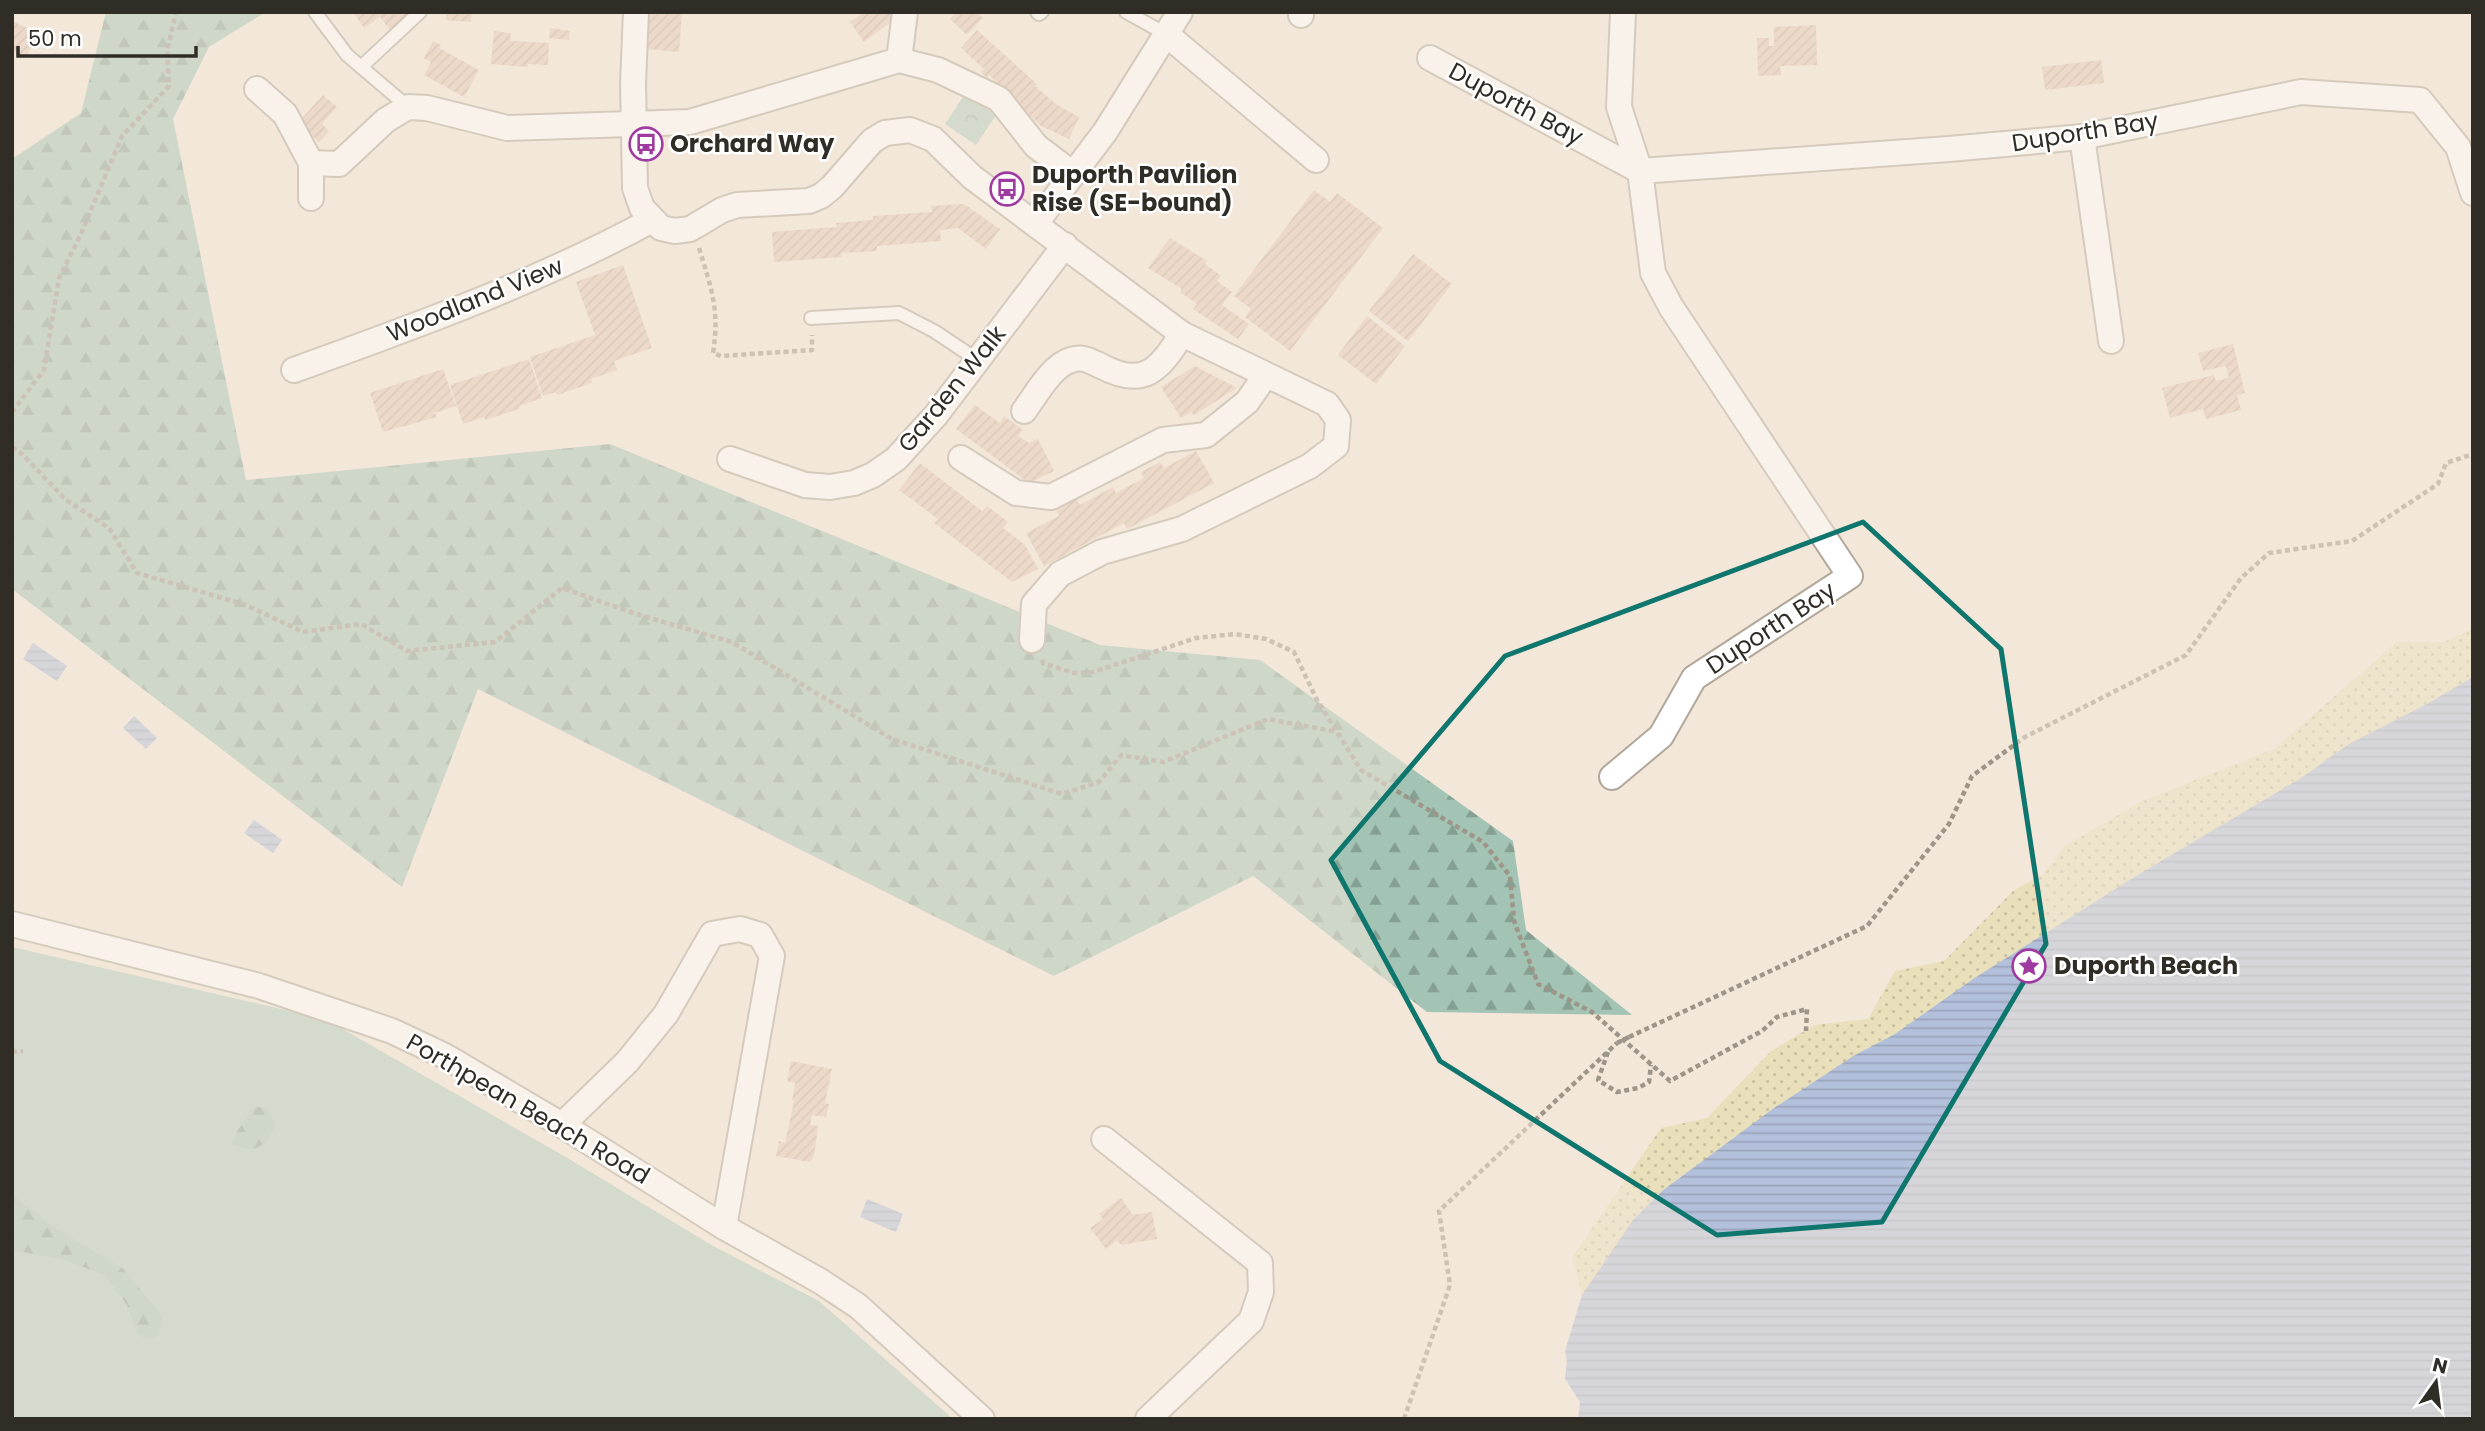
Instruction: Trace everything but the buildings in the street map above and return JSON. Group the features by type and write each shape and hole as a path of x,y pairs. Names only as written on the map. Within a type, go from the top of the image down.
{"street":[{"path":"636,12 633,123 635,188 642,208 661,228 675,231 694,226 737,205 809,201 821,196 845,174 872,141 885,133 910,131 933,139 972,177 1182,334 1327,404 1338,420 1336,446 1310,466 1182,529 1102,552 1059,574 1034,604 1032,640"},
{"path":"899,60 905,12"},
{"path":"1036,223 1105,132 1180,12"},
{"name":"Duporth Bay","path":"1612,777 1661,736 1694,678 1850,576 1671,307 1653,273 1640,171 1619,107 1623,12"},
{"path":"1166,34 1316,160"},
{"name":"Duporth Bay","path":"1430,58 1640,171 2082,137 2301,92 2420,100 2458,147 2473,193"},
{"path":"311,163 339,164 386,120 408,107 427,108 507,128 690,122 899,60 938,70 999,99 1036,146 1073,174"},
{"path":"257,89 285,114 311,163 310,198"},
{"path":"2082,137 2111,341"},
{"name":"Woodland View","path":"293,370 516,286 652,220"},
{"name":"Garden Walk","path":"730,458 805,485 830,487 854,483 873,475 896,459 936,415 1065,245"},
{"path":"1024,411 1057,369 1069,360 1085,358 1119,376 1147,374 1166,360 1182,334"},
{"path":"961,458 1016,493 1051,497 1163,440 1206,435 1247,402 1265,376"},
{"name":"Porthpean Beach Road","path":"12,925 259,986 392,1031 445,1056 858,1306 982,1419"},
{"path":"562,1125 627,1062 666,1014 712,934 740,929 760,935 772,956 724,1227"},
{"path":"1104,1139 1260,1263 1261,1292 1251,1321 1148,1419"}],"lane":[{"path":"315,12 347,55 408,107"},
{"path":"360,67 420,12"},
{"path":"1126,12 1166,34"},
{"path":"811,318 899,313 934,331 979,361"}],"path":[{"path":"12,412 44,370 59,278 81,234 122,136 169,86 167,51 176,12"},
{"path":"694,226 715,305 716,331 713,352 722,356 812,350 811,318"},
{"path":"12,447 66,500 109,528 137,573 246,605 303,632 360,624 407,651 495,642 562,588 636,614 732,642 892,739 1062,793 1098,782 1121,755 1163,762 1268,719 1337,732"},
{"path":"1404,1419 1450,1284 1439,1211 1608,1051 1629,1037 1867,926 1949,824 1972,776 2025,737 2186,655 2241,578 2269,553 2352,541 2438,484 2446,463 2473,454"},
{"path":"1032,640 1043,663 1074,673 1093,672 1196,638 1236,634 1266,639 1294,652 1317,700 1361,770 1483,842 1510,876 1514,921 1538,984 1592,1012 1670,1081 1762,1031 1777,1017 1807,1009 1806,1031"},
{"path":"12,1052 23,1051"},
{"path":"1608,1051 1598,1080 1616,1092 1638,1088 1649,1082 1651,1065"}],"highlighted area":[{"path":"1863,522 2001,649 2046,944 1882,1222 1717,1235 1440,1061 1331,860 1505,656"}],"green space":[{"path":"106,12 270,12 264,13 209,47 173,119 246,480 610,444 1100,645 1260,660 1513,841 1526,930 1632,1015 1427,1012 1253,876 1054,976 478,689 402,887 12,589 12,159 81,113"},
{"path":"965,94 996,115 976,145 945,124"},
{"path":"12,947 325,1019 564,1156 713,1246 819,1301 953,1419 12,1419"},
{"path":"255,1106 267,1109 275,1124 268,1139 260,1147 254,1148 232,1144 238,1130"},
{"path":"12,1195 58,1230 123,1269 162,1316 162,1326 156,1337 146,1339 137,1333 127,1305 105,1275 61,1259 12,1250"}],"sand":[{"name":"Duporth Beach","path":"2473,629 2473,774 1615,1310 1582,1295 1572,1258 1661,1128 1707,1118 1771,1051 1815,1025 1868,1019 1895,971 1944,961 2013,891 2043,874 2065,846 2140,802 2274,749 2397,642 2444,642"}],"water":[{"path":"33,643 67,666 57,681 23,659"},
{"path":"2473,677 2473,1419 1578,1419 1580,1402 1565,1379 1565,1351 1582,1295 1633,1220 1662,1191 1774,1108 1855,1055 1895,1034 1973,979 2136,876 2301,778 2349,744"},
{"path":"134,716 157,738 146,749 123,728"},
{"path":"254,820 282,840 273,853 244,833"},
{"path":"867,1199 903,1214 896,1232 860,1217"}],"place":[{"name":"Orchard Way","path":"646,144"},
{"name":"Duporth Pavilion Rise (SE-bound)","path":"1007,189"},
{"name":"Duporth Beach","path":"2029,966"}]}
